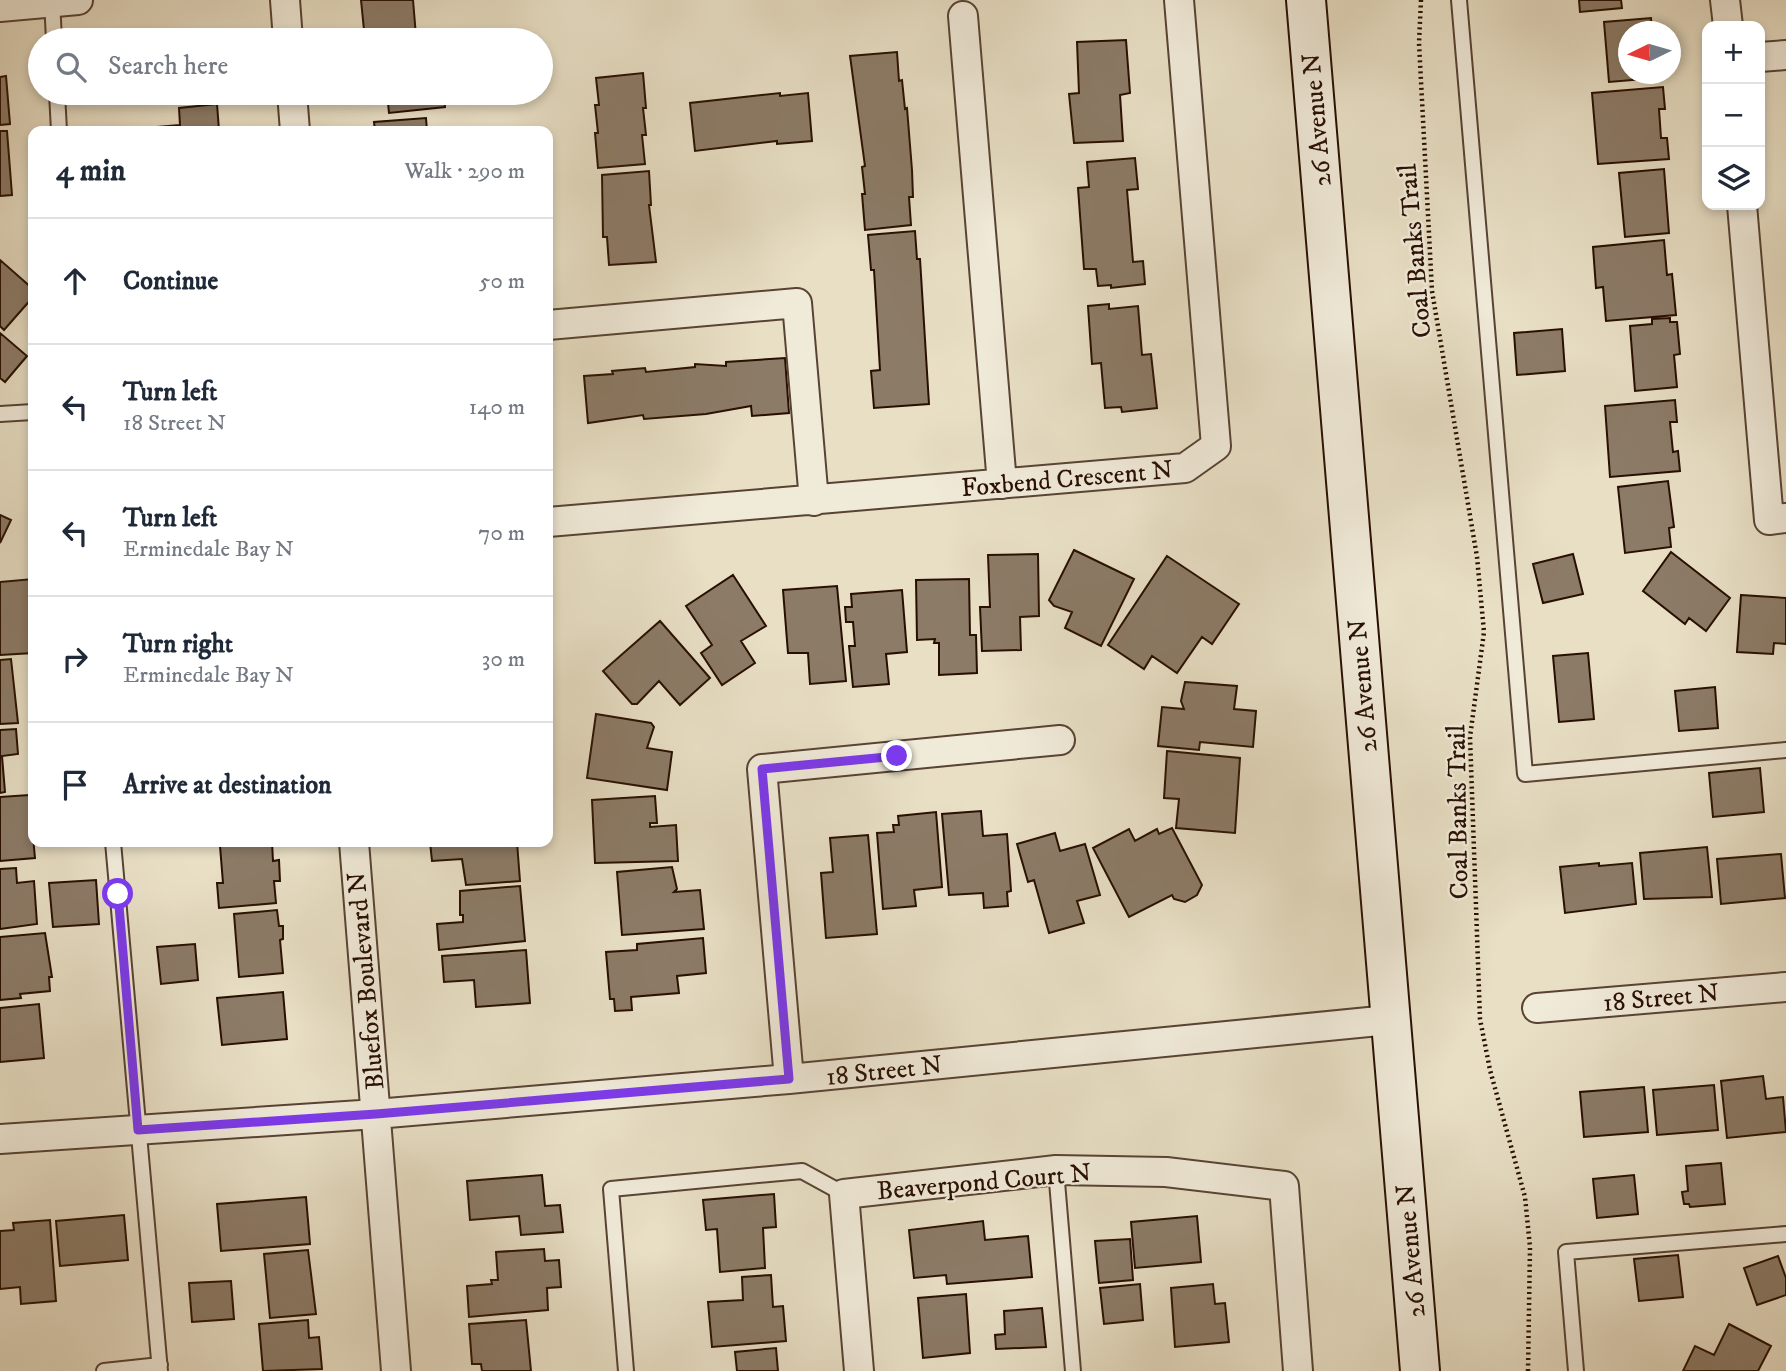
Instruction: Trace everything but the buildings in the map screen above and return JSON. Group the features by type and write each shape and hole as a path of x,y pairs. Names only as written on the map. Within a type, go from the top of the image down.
{"main road":[{"name":"26 Avenue N","path":"1306,0 1420,1371"}],"street":[{"path":"285,0 287,28"},
{"name":"Foxbend Crescent N","path":"553,522 1185,468 1216,446 1179,0"},
{"path":"1725,0 1727,21"},
{"path":"0,7 61,1"},
{"path":"963,16 1002,484"},
{"path":"1765,57 1786,55"},
{"path":"293,105 295,126"},
{"path":"1743,210 1777,519"},
{"path":"553,325 797,303 814,500"},
{"path":"789,1079 762,769 1060,740"},
{"name":"Bluefox Boulevard N","path":"354,847 396,1371"},
{"name":"18 Street N","path":"1537,1008 1786,987"},
{"name":"18 Street N","path":"0,1139 376,1114 789,1079 1389,1020"},
{"name":"Beaverpond Court N","path":"859,1371 844,1194 1056,1170 1166,1172 1284,1186 1298,1371"}],"lane":[{"path":"1459,0 1525,774 1786,750"},
{"path":"56,28 61,1"},
{"path":"58,105 60,126"},
{"path":"0,414 28,412"},
{"path":"104,1371 160,1368 113,847"},
{"path":"1056,1170 1073,1371"},
{"path":"626,1371 611,1189 802,1171 844,1194"},
{"path":"1576,1371 1566,1252 1786,1234"}],"path":[{"name":"Coal Banks Trail","path":"1421,0 1419,43 1432,291 1477,557 1484,632 1471,737 1480,1019 1490,1070 1525,1197 1530,1247 1528,1371"}],"route":[{"path":"118,894 138,1130 376,1114 789,1079 762,769 897,756"}]}
